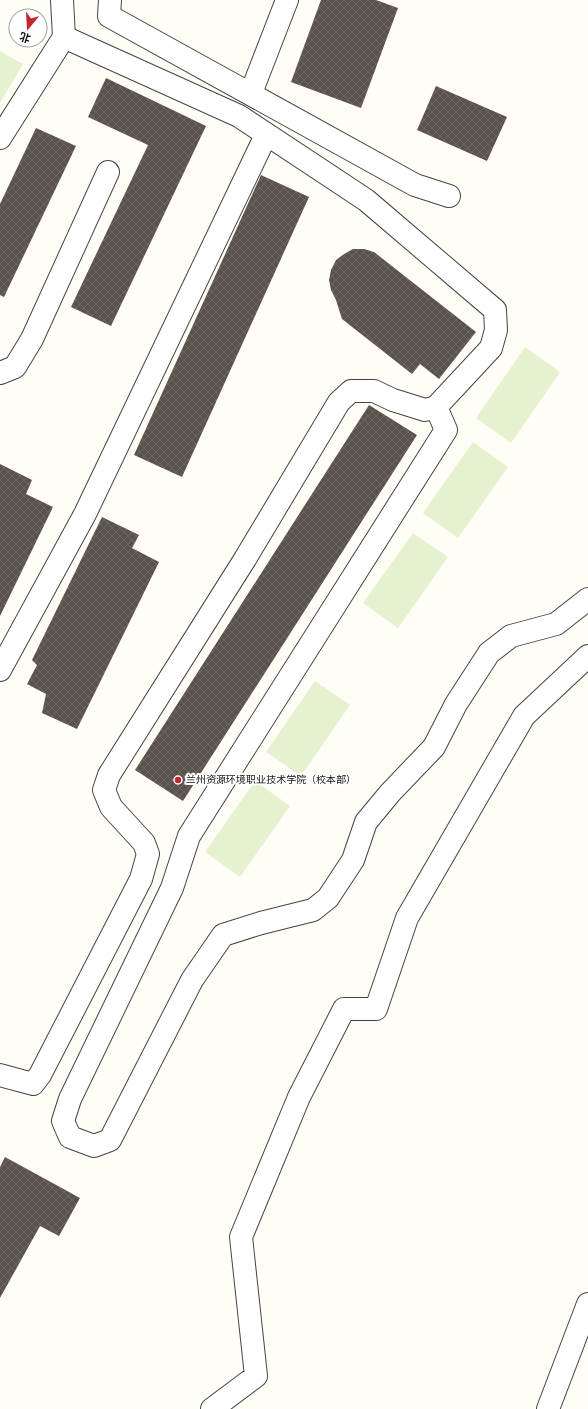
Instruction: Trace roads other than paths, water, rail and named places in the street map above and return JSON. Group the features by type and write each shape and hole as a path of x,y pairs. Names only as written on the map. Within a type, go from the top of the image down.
{"lane":[{"path":"0,138 64,37 62,0"},
{"path":"110,0 109,16 251,93 415,185 449,196"},
{"path":"251,93 287,0"},
{"path":"0,1075 33,1084 40,1075 141,879 148,854 144,843 111,807 104,790 109,775 245,558 339,402 351,391 374,391 393,400 425,410 436,407 491,348 496,330 495,310 366,200 238,116 64,37"},
{"path":"0,670 85,514 266,135"},
{"path":"0,373 15,367 32,340 108,172"},
{"path":"436,407 446,430 189,836 172,888 70,1099 63,1121 70,1137 94,1146 110,1140 192,980 223,935 261,923 313,910 328,898 353,860 366,822 390,792 434,747 456,704 489,653 511,636 556,624 588,599"},
{"path":"212,1409 256,1376 241,1237 299,1097 344,1009 376,1008 406,918 524,716 588,656"},
{"path":"548,1409 588,1304"}],"place":[{"name":"兰州资源环境职业技术学院（校本部）","path":"178,780"}]}
